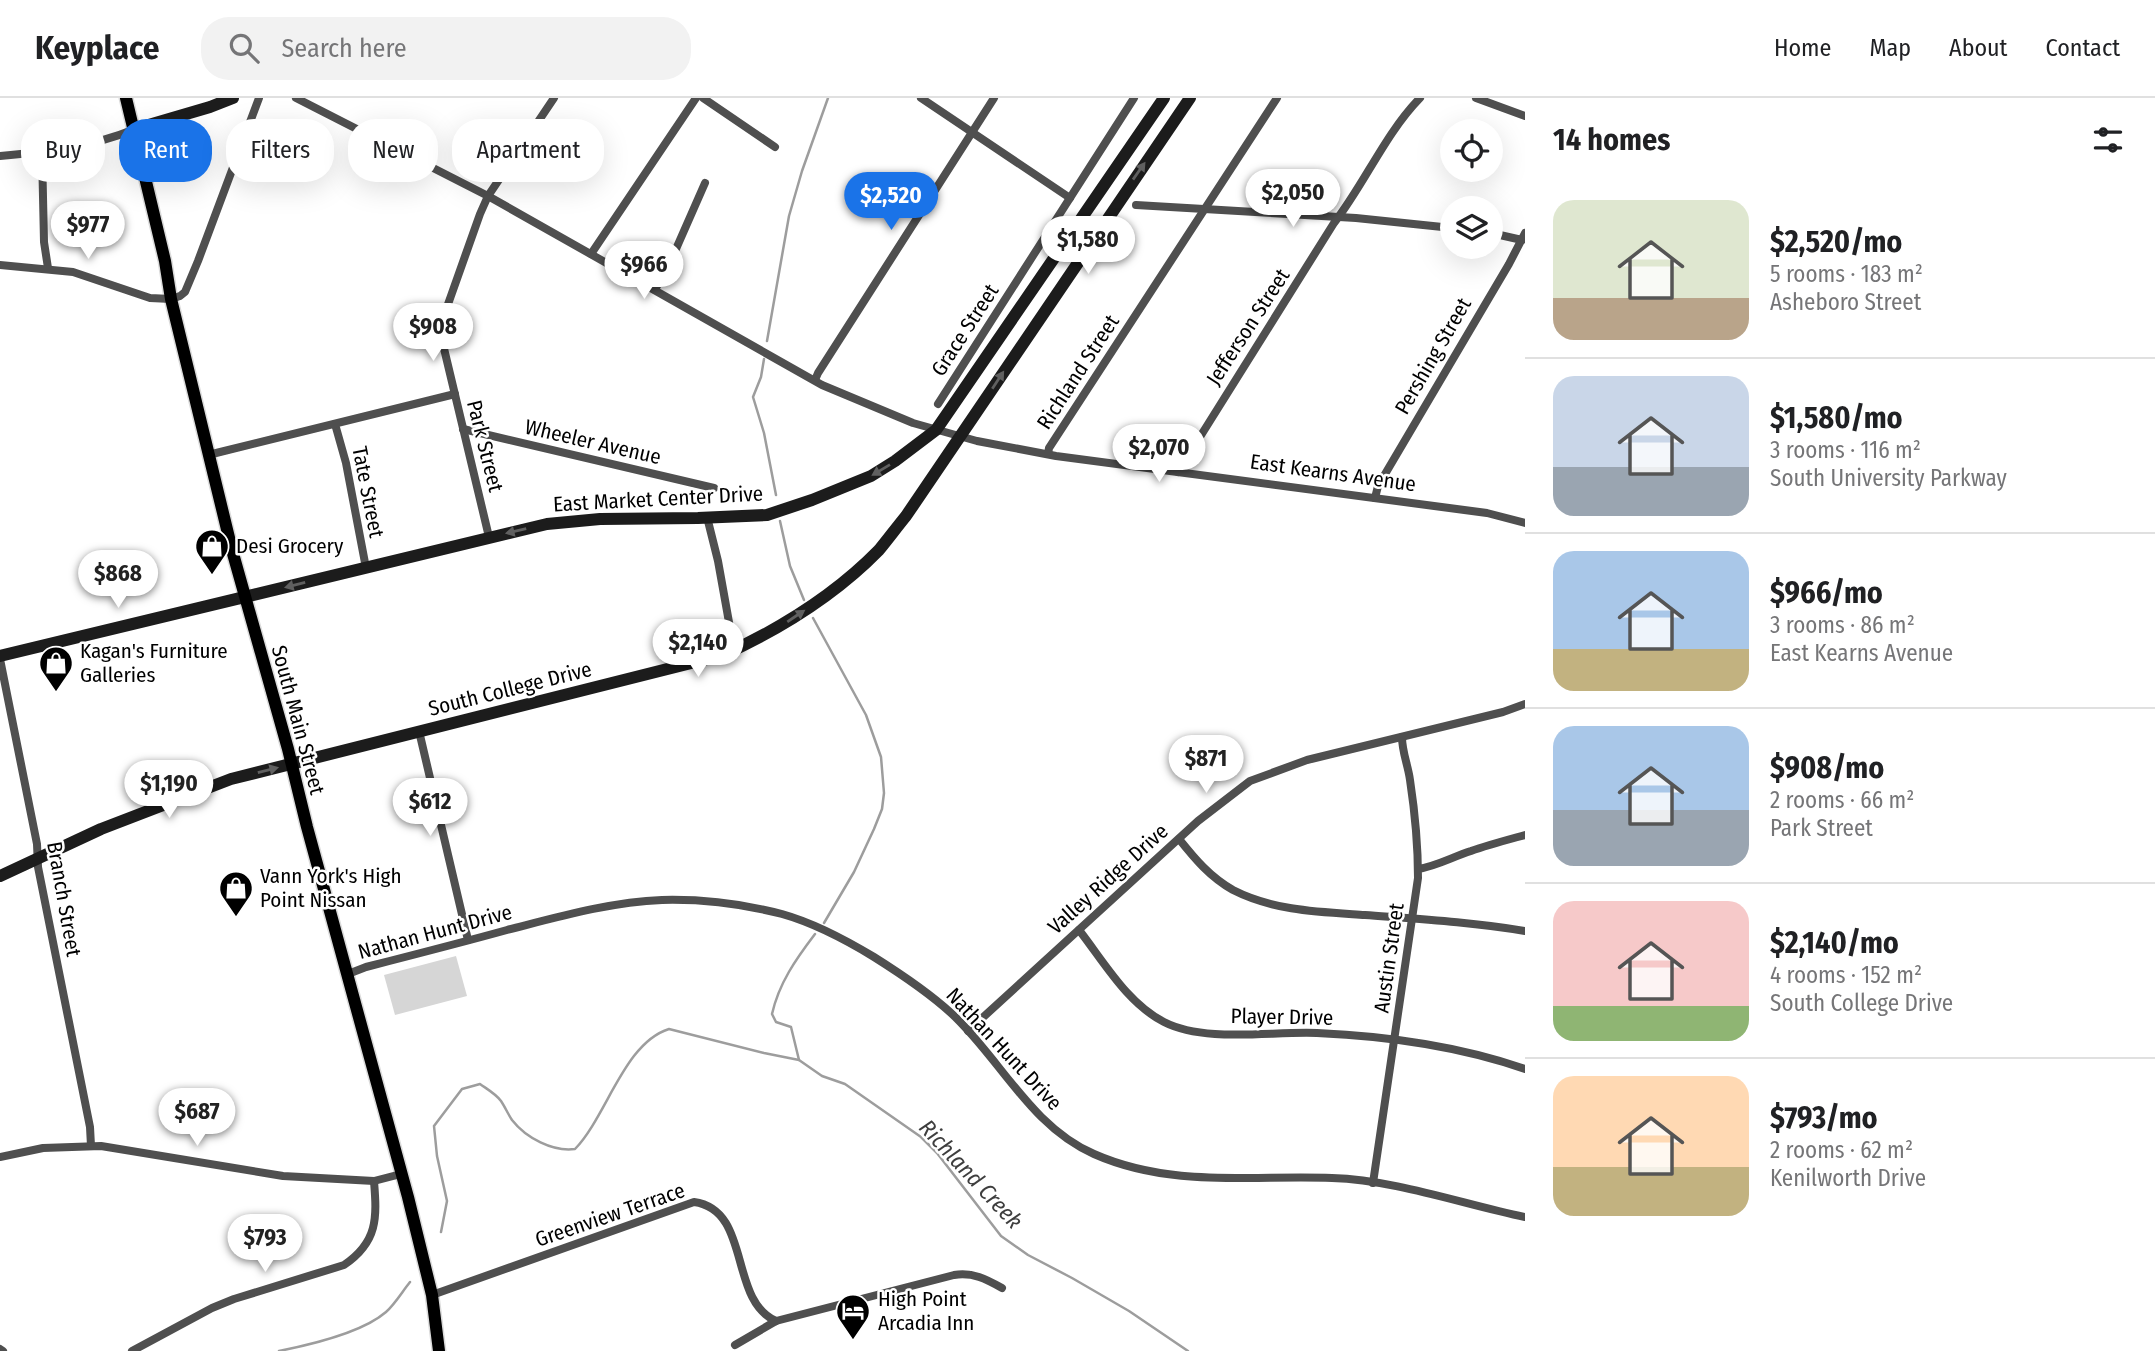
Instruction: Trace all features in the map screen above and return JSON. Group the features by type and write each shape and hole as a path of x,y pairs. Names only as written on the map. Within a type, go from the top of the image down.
{"main road":[{"name":"South Main Street","path":"126,98 132,119"},
{"name":"East Market Center Drive","path":"0,657 547,524 600,519 767,515 871,476 936,430 1164,98"},
{"name":"South College Drive","path":"0,876 101,829 231,779 723,655 780,627 828,594 878,550 906,516 1190,98"},
{"path":"171,119 228,99"},
{"name":"South Main Street","path":"147,182 208,455 244,598 292,764 401,1174 432,1295 439,1351"}],"street":[{"path":"0,265 48,268 91,277 150,298 171,299 185,292 259,98"},
{"name":"East Kearns Avenue","path":"296,98 488,196 815,380 913,423 1007,448 1487,513 1525,523"},
{"name":"Park Street","path":"489,537 441,336 442,317 488,196 554,98"},
{"path":"591,254 696,98"},
{"path":"703,98 775,147"},
{"path":"921,98 1070,198"},
{"path":"815,380 994,98"},
{"name":"Grace Street","path":"938,404 1135,98"},
{"name":"Richland Street","path":"1048,454 1049,448 1277,98"},
{"name":"Jefferson Street","path":"1178,472 1338,218 1402,120 1420,98"},
{"path":"1476,98 1525,116"},
{"path":"0,156 21,154"},
{"path":"43,182 44,242 48,268"},
{"path":"655,290 705,183"},
{"path":"1136,205 1440,227"},
{"path":"1503,234 1523,237"},
{"name":"Pershing Street","path":"1375,498 1378,486 1523,237"},
{"path":"208,455 455,394"},
{"name":"Tate Street","path":"335,424 346,463 366,568"},
{"name":"Wheeler Avenue","path":"464,429 714,488"},
{"path":"707,517 734,650"},
{"name":"Branch Street","path":"0,657 90,1127 91,1146"},
{"name":"Valley Ridge Drive","path":"968,1031 1215,806 1250,781 1307,760 1525,704"},
{"path":"419,731 468,940"},
{"name":"Austin Street","path":"1373,1183 1418,869 1418,831 1402,737"},
{"path":"1418,869 1438,866 1475,849 1525,835"},
{"path":"1179,839 1202,867 1217,880 1267,903 1303,910 1457,921 1525,931"},
{"name":"Nathan Hunt Drive","path":"348,974 468,940 594,909 646,901 689,900 756,909 794,919 860,949 922,988 968,1031 1025,1100 1050,1125 1076,1144 1111,1161 1135,1169 1196,1178 1334,1178 1373,1183 1525,1217"},
{"name":"Player Drive","path":"1079,929 1131,998 1164,1022 1181,1029 1202,1033 1317,1033 1412,1042 1505,1062 1525,1069"},
{"path":"0,1157 43,1148 91,1146 133,1150 283,1177 374,1181 401,1174"},
{"path":"132,1351 223,1304 344,1265 355,1258 372,1235 375,1221 374,1181"},
{"name":"Greenview Terrace","path":"432,1295 694,1202 712,1207 725,1220 753,1298 765,1316 776,1321"},
{"path":"735,1345 776,1321 961,1274 981,1277 1002,1288"}],"shaded area":[{"path":"456,956 467,996 395,1015 384,975"}],"waterway":[{"path":"767,341 789,216 828,98"},
{"path":"764,359 761,377 753,397 764,433 776,495"},
{"path":"780,521 790,566 804,600"},
{"path":"813,618 866,715 881,757 884,793 882,809 874,829 854,872 824,923"},
{"path":"799,1060 791,1027 776,1022 772,1014 784,982 815,934"},
{"name":"Richland Creek","path":"441,1232 447,1201 437,1156 434,1126 462,1089 480,1084 499,1098 512,1120 532,1138 549,1146 575,1149 597,1118 628,1064 653,1037 669,1029 799,1060 822,1076 845,1084 921,1137 937,1153 1001,1236 1028,1255 1129,1311 1188,1351"},
{"name":"Richland Creek","path":"279,1351 364,1326 386,1312 410,1282"}],"place":[{"name":"Desi Grocery","path":"212,576"},
{"name":"Kagan's Furniture Galleries","path":"56,693"},
{"name":"Vann York's High Point Nissan","path":"236,918"},
{"name":"High Point Arcadia Inn","path":"853,1341"}]}
